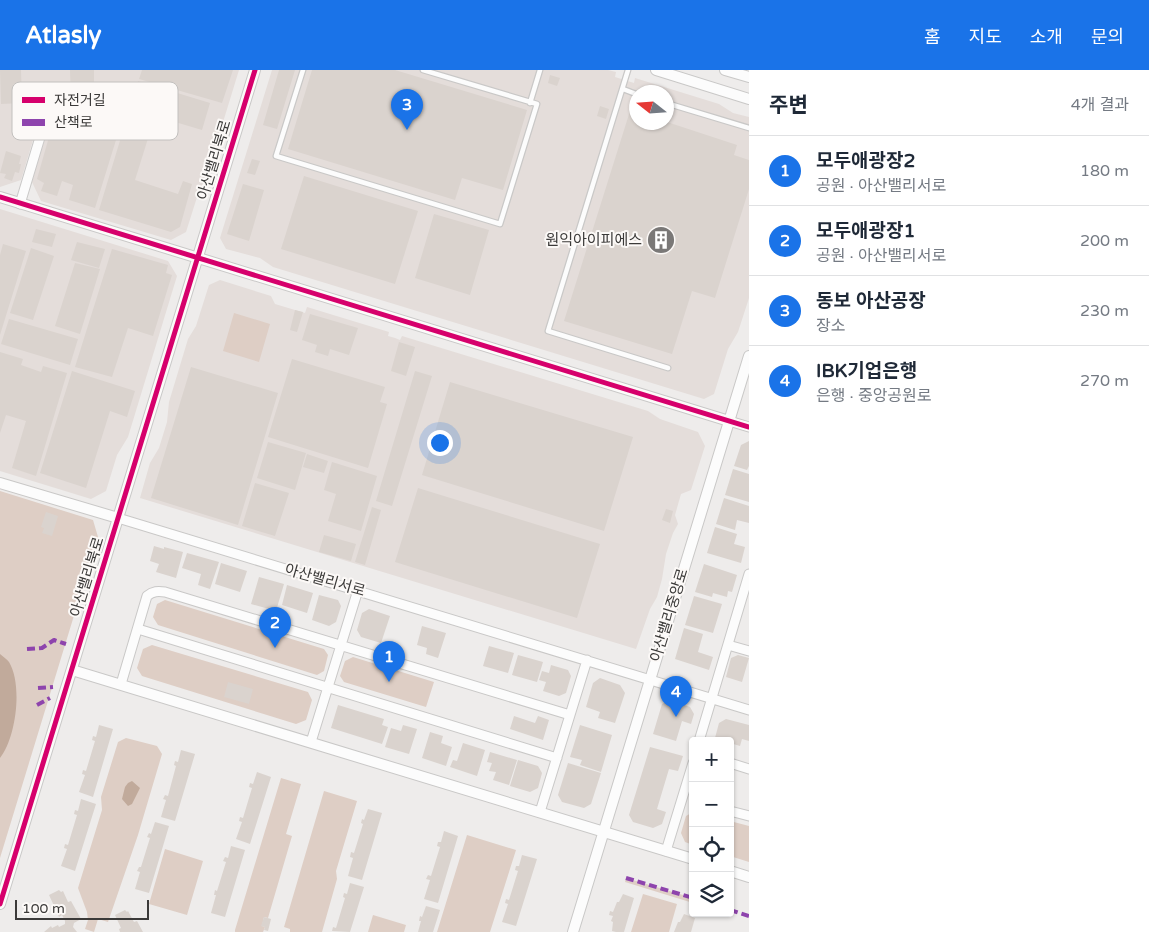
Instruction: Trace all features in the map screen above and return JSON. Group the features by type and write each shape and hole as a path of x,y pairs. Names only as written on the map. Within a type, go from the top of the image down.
{"street":[{"name":"아산밸리북로","path":"0,904 255,70"},
{"path":"656,70 749,99"},
{"path":"725,70 749,77"},
{"path":"20,204 39,140"},
{"path":"0,197 749,427"},
{"name":"아산밸리중앙로","path":"573,932 749,356"},
{"name":"아산밸리서로","path":"0,483 749,710"},
{"path":"700,737 749,576"},
{"path":"311,742 358,590"},
{"path":"121,684 148,596 158,591 570,715"},
{"path":"138,629 556,758"},
{"path":"728,645 749,651"},
{"path":"540,812 587,660"},
{"path":"72,670 689,858"},
{"path":"734,764 749,769"},
{"path":"666,851 689,774"},
{"path":"682,796 689,798"},
{"path":"734,811 749,816"},
{"path":"734,872 749,876"}],"lane":[{"path":"303,70 276,156 500,224 537,104 424,70"},
{"path":"530,102 540,70"},
{"path":"628,70 548,331 668,368"},
{"path":"622,89 629,92"},
{"path":"674,105 749,128"}],"shaded area":[{"path":"0,70 239,70 205,181 198,194 186,232 171,240 41,201 32,182 45,140 178,140 178,82 12,82 12,140 33,140 21,180 0,187"},
{"path":"272,70 608,70 616,72 615,77 634,83 635,78 658,85 629,85 629,130 674,130 674,90 719,104 733,113 749,117 749,298 738,332 728,349 714,394 704,399 273,267 260,258 226,249 220,238"},
{"path":"0,209 168,261 177,276 128,437 117,455 106,491 91,499 0,471"},
{"path":"220,280 271,296 275,304 305,313 307,307 389,332 388,336 400,340 402,336 648,411 660,419 698,432 705,446 691,490 681,494 675,515 678,524 666,554 657,597 650,609 636,649 140,498 150,463 159,448 167,422 169,402 188,339 196,326 209,285"},
{"path":"234,313 270,324 259,362 223,351"},
{"path":"0,491 93,520 98,537 0,858"},
{"path":"165,600 324,649 328,655 324,671 317,675 158,625 153,617 157,604"},
{"path":"152,645 308,692 312,700 306,720 296,724 142,676 137,668 143,649"},
{"path":"0,654 9,662 13,672 17,697 14,725 6,749 0,758"},
{"path":"353,657 434,682 426,707 344,682 340,676 345,661"},
{"path":"126,738 157,746 162,754 138,835 108,922 98,919 94,932 85,929 88,920 87,912 78,888 102,810 101,797 118,742"},
{"path":"281,778 301,784 286,834 292,836 268,918 264,917 262,926 265,927 263,932 235,932 235,930"},
{"path":"132,781 140,788 132,804 128,806 122,799 125,787"},
{"path":"324,791 357,801 336,871 337,879 322,932 290,932 290,929 284,927"},
{"path":"689,814 689,844 685,842 681,833 686,816"},
{"path":"734,822 749,826 749,862 734,857"},
{"path":"467,835 516,850 490,932 437,932"},
{"path":"165,849 203,861 187,915 149,904"},
{"path":"626,878 689,897 689,902 625,882"},
{"path":"643,894 677,904 669,932 631,932"},
{"path":"373,915 406,925 404,932 368,932"}],"building":[{"path":"0,70 21,70 21,82 12,82 12,103 1,104"},
{"path":"70,70 94,70 94,82 70,82"},
{"path":"142,70 233,70 222,103 178,90 178,82 149,82 139,79"},
{"path":"279,70 295,70 277,129 263,125"},
{"path":"312,70 395,70 527,110 503,190 462,178 455,200 288,149"},
{"path":"550,75 560,78 557,86 548,83"},
{"path":"178,93 210,103 202,130 178,123"},
{"path":"600,106 609,109 606,119 597,116"},
{"name":"원익아이피에스","path":"629,114 629,130 674,130 674,124 737,145 734,155 749,160 749,189 715,298 692,291 672,354 564,321"},
{"path":"48,140 116,140 95,208 69,200 73,185 62,181 57,196 41,191 44,183 37,179"},
{"path":"120,140 148,140 135,180 178,194 183,181 192,184 180,227 171,232 99,210"},
{"path":"6,151 21,156 19,173 15,172 12,181 4,178 6,174 0,173"},
{"path":"252,159 260,161 255,175 247,173"},
{"path":"304,176 418,211 395,284 281,249"},
{"path":"243,184 264,190 249,241 227,234"},
{"path":"434,214 489,230 470,295 415,278"},
{"path":"36,229 56,234 52,247 32,242"},
{"path":"77,242 105,249 99,268 71,260"},
{"path":"3,244 26,251 0,335 0,255"},
{"path":"31,248 54,256 33,320 10,313"},
{"path":"112,249 168,265 166,273 172,275 153,336 128,328 112,377 75,367"},
{"path":"75,263 100,269 80,334 55,326"},
{"path":"295,310 303,312 297,332 290,330"},
{"path":"310,314 358,328 349,355 330,349 328,356 315,352 317,345 302,340"},
{"path":"9,319 78,339 70,365 1,344"},
{"path":"399,342 415,347 406,376 391,371"},
{"path":"0,352 23,359 21,365 41,372 43,366 67,373 36,476 12,468 26,421 6,415 0,433"},
{"path":"292,359 385,387 380,402 387,404 368,468 268,437"},
{"path":"191,367 278,393 238,525 151,498"},
{"path":"72,371 135,391 127,417 110,411 86,488 40,473"},
{"path":"415,371 432,376 392,506 376,501"},
{"path":"450,382 633,437 604,531 422,475"},
{"path":"749,441 749,466 747,470 734,466 741,445"},
{"path":"268,442 306,453 295,490 257,478"},
{"path":"307,454 328,461 324,473 303,467"},
{"path":"332,462 377,476 361,531 328,521 336,494 324,490"},
{"path":"733,469 749,474 749,502 725,495"},
{"path":"255,483 289,493 275,536 242,526"},
{"path":"418,488 600,544 577,618 395,562"},
{"path":"724,498 749,506 749,523 737,520 735,530 716,524"},
{"path":"372,507 381,510 365,565 355,562"},
{"path":"666,509 673,511 670,523 662,520"},
{"path":"46,512 58,516 52,536 42,533 44,528 41,527"},
{"path":"715,527 737,534 734,544 745,547 741,563 707,553"},
{"path":"324,535 356,544 351,561 319,552"},
{"path":"154,546 183,552 176,578 156,572 159,564 150,561"},
{"path":"187,553 219,562 210,589 198,585 201,574 182,568"},
{"path":"221,563 247,571 240,592 215,584"},
{"path":"704,564 737,575 732,592 728,591 727,597 713,593 712,597 695,592"},
{"path":"259,577 284,584 276,611 251,604"},
{"path":"287,585 313,593 307,613 282,605"},
{"path":"319,595 338,600 341,606 336,622 329,626 312,620"},
{"path":"694,596 722,604 713,633 685,625"},
{"path":"369,609 390,616 381,643 361,637 357,630 362,613"},
{"path":"422,626 446,633 438,658 426,654 427,648 417,645"},
{"path":"684,628 703,634 698,652 713,657 709,670 675,659"},
{"path":"489,646 514,653 508,673 483,666"},
{"path":"518,655 543,662 537,682 512,675"},
{"path":"738,655 749,658 742,682 726,677 731,658"},
{"path":"551,665 568,670 571,676 566,693 559,696 543,691 546,682 539,680 542,671 549,673"},
{"path":"600,678 620,685 625,693 615,723 598,718 600,712 586,707 593,683"},
{"path":"228,682 253,689 249,704 224,697"},
{"path":"670,700 690,707 694,714 691,724 682,721 676,741 653,734 662,704"},
{"path":"338,705 384,719 382,725 388,727 382,744 331,728"},
{"path":"514,716 535,723 538,716 549,720 543,740 510,729"},
{"path":"726,719 749,725 749,741 742,739 740,746 734,744 734,737 715,737 719,723"},
{"path":"99,725 113,729 93,797 79,792 85,775 82,774 83,770 86,771 95,741 92,740 93,736 96,737"},
{"path":"403,725 417,729 409,754 385,747 391,728 401,731"},
{"path":"580,725 612,735 601,772 580,765 582,760 570,757"},
{"path":"430,732 443,736 441,743 452,747 446,766 422,758"},
{"path":"463,743 485,750 477,776 450,767 453,760 457,761"},
{"path":"650,747 683,756 678,771 669,769 657,809 666,812 662,824 653,828 633,822 629,815"},
{"path":"181,750 195,754 175,821 161,817 166,800 163,799 165,795 168,796 176,766 174,765 175,761 178,762"},
{"path":"490,752 517,760 509,785 493,780 496,772 489,771 492,763 487,762"},
{"path":"518,760 538,766 542,773 538,788 530,792 510,786"},
{"path":"568,763 601,773 591,804 584,808 562,802 558,795"},
{"path":"257,772 271,777 250,844 236,839 242,822 239,821 240,817 243,818 252,788 249,787 250,783 253,784"},
{"path":"81,799 96,804 75,871 61,866 67,849 64,848 65,844 68,845 77,815 74,814 75,810 78,811"},
{"path":"368,809 382,813 362,880 348,876 353,858 350,857 351,852 354,853 363,824 361,823 362,819 364,820"},
{"path":"155,822 169,826 149,893 135,889 140,872 137,871 141,867 150,838 147,837 149,833 151,834"},
{"path":"444,831 458,836 438,903 424,899 430,880 426,879 428,875 431,876 440,847 437,846 438,842 441,842"},
{"path":"231,846 245,850 225,917 211,913 216,895 214,895 215,890 217,891 226,862 223,861 225,857 228,858"},
{"path":"522,855 537,859 516,926 502,922 508,904 505,903 506,899 509,900 518,871 515,870 516,866 519,866"},
{"path":"350,883 364,887 350,932 332,931 333,927 336,928 345,898 343,897 344,893 347,894"},
{"path":"59,890 63,891 68,902 71,901 81,919 74,923 73,927 77,932 44,932 51,926 52,928 58,925 59,927 65,924 62,915 59,917 57,912 55,913 53,909 55,908 49,895"},
{"path":"623,894 634,898 624,932 616,932 612,931 613,922 611,921 613,916 609,915 610,911 613,912"},
{"path":"426,906 440,910 433,932 418,932 421,921 419,921 420,916 422,917"},
{"path":"125,910 128,911 134,922 137,921 143,932 120,932 119,929 121,928 115,915"},
{"path":"684,914 695,918 691,932 674,932 678,922 680,922"},
{"path":"264,917 271,919 268,931 264,930 265,927 261,926"}],"marked path":[{"path":"27,649 42,648 54,640 66,644"},
{"path":"38,688 53,687"},
{"path":"37,705 50,698"},
{"path":"626,878 689,897"},
{"path":"734,911 749,916"}],"cycle path":[{"path":"0,904 255,70"},
{"path":"0,197 749,427"}],"place":[{"name":"동보 아산공장","path":"407,130"},
{"name":"원익아이피에스","path":"661,240"},
{"name":"모두애광장1","path":"275,648"},
{"name":"모두애광장2","path":"389,682"},
{"name":"IBK기업은행","path":"676,717"}]}
